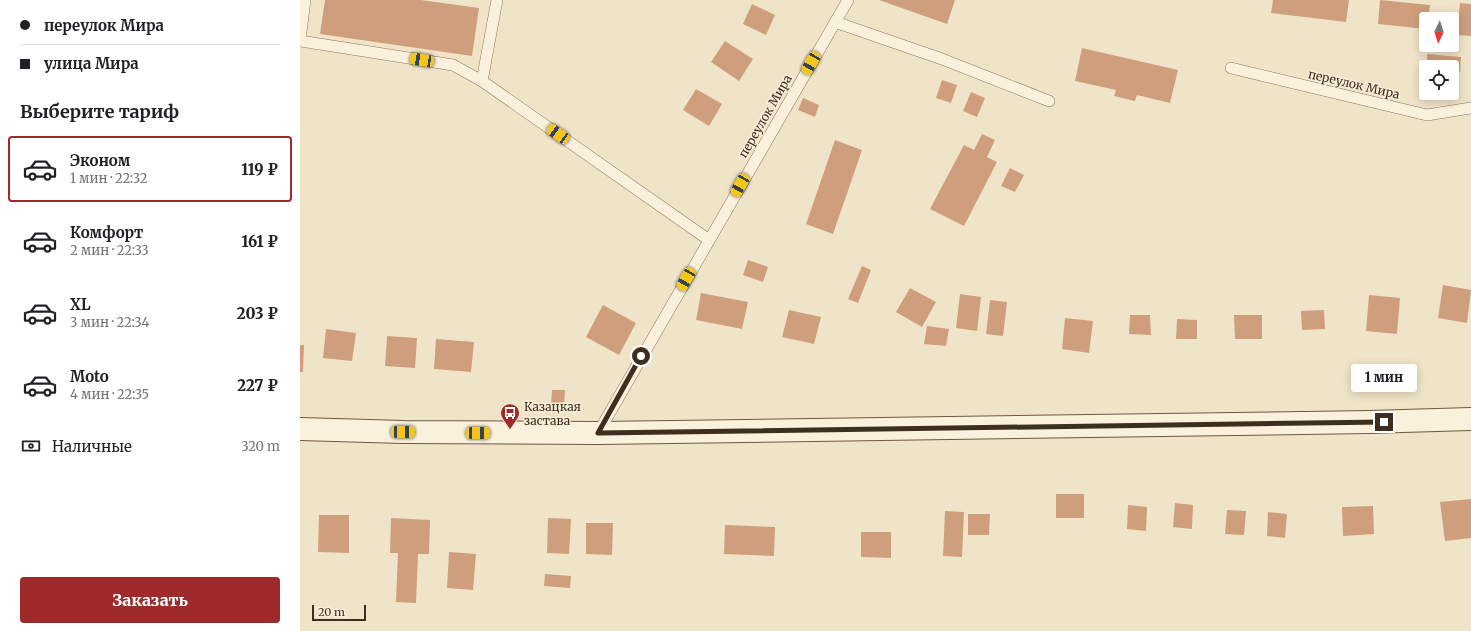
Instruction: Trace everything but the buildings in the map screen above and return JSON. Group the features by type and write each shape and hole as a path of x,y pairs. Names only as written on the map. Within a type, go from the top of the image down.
{"main road":[{"path":"300,429 403,432 598,433 1471,420"}],"lane":[{"path":"305,0 300,41 453,65 482,81 709,240"},
{"path":"482,81 497,0"},
{"name":"переулок Мира","path":"598,433 848,0"},
{"path":"835,22 942,59 1049,101"},
{"name":"переулок Мира","path":"1231,68 1427,115 1471,108"}],"place":[{"name":"Казацкая застава","path":"510,430"}],"route":[{"path":"641,356 598,433 1384,422"}]}
